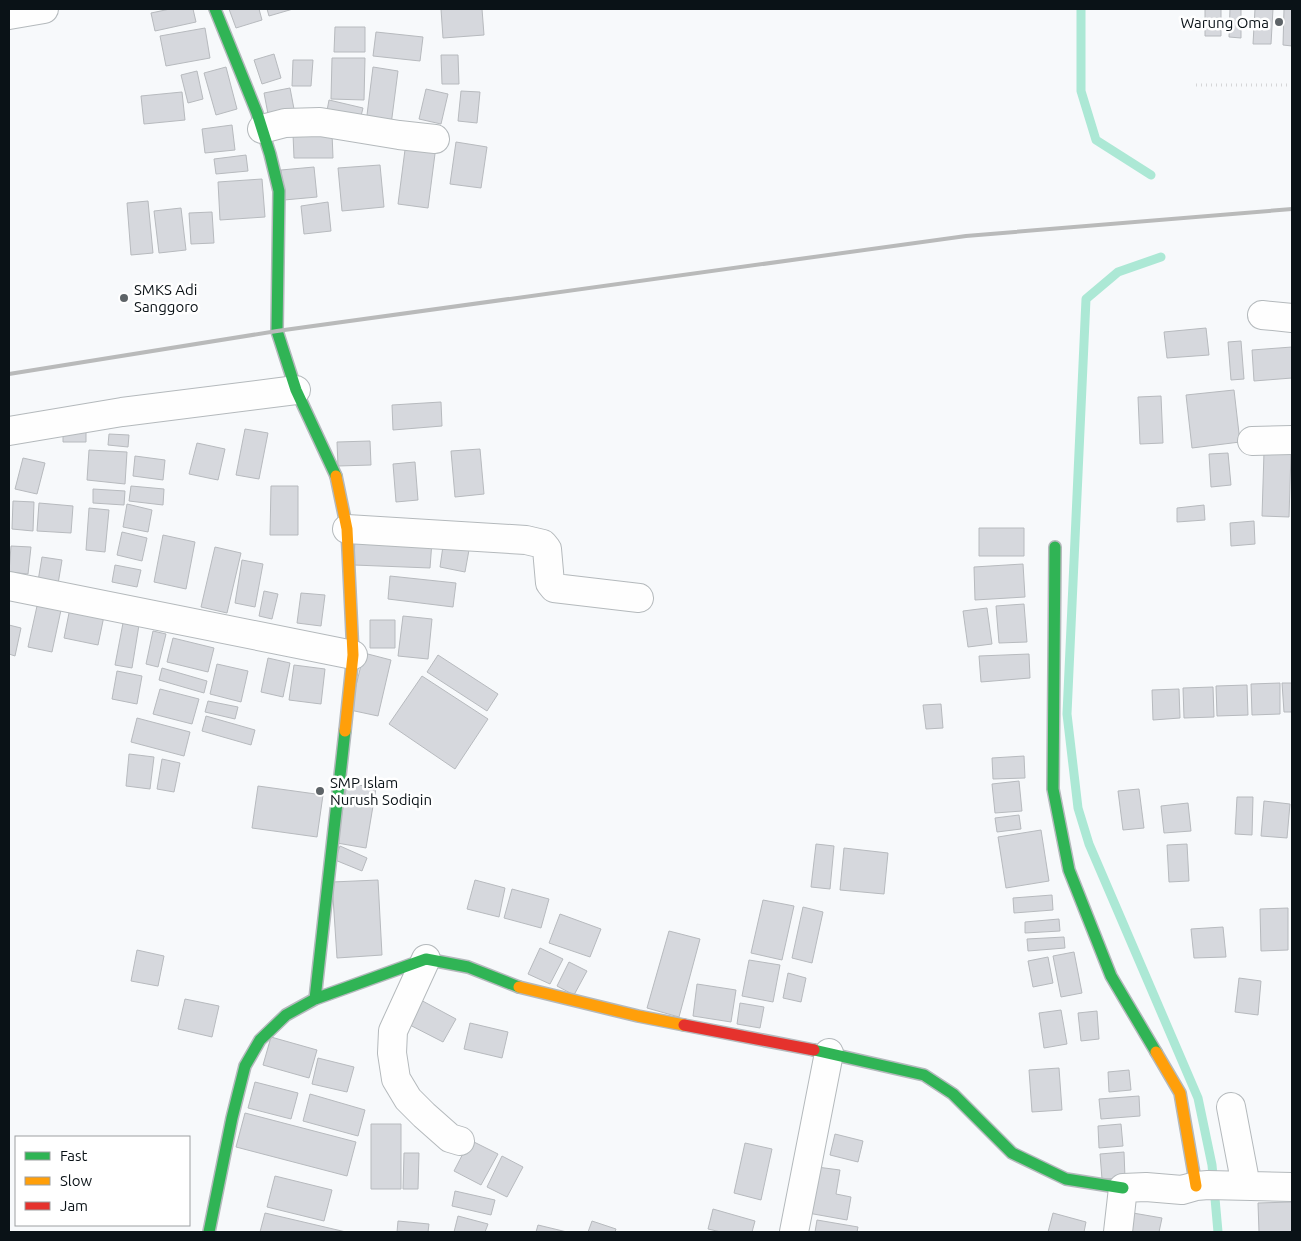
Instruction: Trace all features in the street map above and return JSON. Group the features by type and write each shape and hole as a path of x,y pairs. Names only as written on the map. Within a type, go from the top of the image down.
{"street":[{"path":"9,15 44,9"},
{"path":"215,9 257,113 279,191 278,331 296,390 336,475 347,529 353,654 314,999"},
{"path":"262,129 301,122 320,122 399,136 435,140"},
{"path":"1262,315 1292,318"},
{"path":"9,431 122,412 296,390"},
{"path":"1252,441 1292,440"},
{"path":"347,529 526,540 543,544 547,549 550,583 554,588 639,598"},
{"path":"1054,547 1053,789 1069,870 1111,976 1180,1093 1219,1186"},
{"path":"9,586 353,654"},
{"path":"209,1232 232,1118 245,1066 260,1040 286,1015 314,999 426,959 468,967 525,989 638,1016 829,1052 924,1075 953,1094 1012,1153 1066,1179 1123,1188 1146,1186 1182,1190 1219,1186 1292,1187"},
{"path":"426,959 393,1032 392,1053 396,1079 408,1099 424,1116 450,1138 460,1142"},
{"path":"794,1232 829,1052"},
{"path":"1219,1186 1231,1107"},
{"path":"1118,1232 1123,1188"}],"path":[{"path":"1196,85 1292,85"}],"building":[{"path":"170,9 193,9 196,22 155,31 151,13"},
{"path":"229,9 259,9 262,20 236,28"},
{"path":"267,9 293,9 269,16"},
{"path":"441,9 482,9 484,35 443,38"},
{"path":"1205,9 1221,9 1221,36 1205,36"},
{"path":"1230,9 1241,9 1241,38 1229,37"},
{"path":"1255,9 1273,9 1271,44 1253,44"},
{"path":"1284,9 1292,9 1292,46 1283,45"},
{"path":"335,27 365,27 365,52 334,52"},
{"path":"205,28 210,58 166,66 160,36"},
{"path":"376,32 423,37 420,61 373,56"},
{"path":"274,54 281,78 262,84 254,60"},
{"path":"441,55 458,55 459,84 442,84"},
{"path":"332,58 365,58 364,100 331,99"},
{"path":"293,60 313,60 311,86 292,86"},
{"path":"226,67 237,109 216,115 204,73"},
{"path":"373,67 398,71 391,125 366,123"},
{"path":"197,71 203,99 188,103 181,75"},
{"path":"290,88 294,109 268,114 264,93"},
{"path":"426,89 448,94 441,124 419,119"},
{"path":"461,91 480,92 477,123 458,121"},
{"path":"182,92 185,120 144,124 141,96"},
{"path":"329,100 363,108 359,124 326,116"},
{"path":"232,125 235,150 205,153 202,129"},
{"path":"332,133 333,158 294,158 293,134"},
{"path":"406,142 436,146 428,208 398,204"},
{"path":"456,142 487,147 481,188 450,184"},
{"path":"246,155 248,171 216,174 214,159"},
{"path":"380,165 384,207 342,211 338,168"},
{"path":"314,167 317,197 284,200 281,170"},
{"path":"262,179 265,217 220,220 218,182"},
{"path":"148,201 153,253 131,255 127,203"},
{"path":"328,202 331,231 304,234 301,206"},
{"path":"181,208 186,250 159,253 154,211"},
{"path":"212,212 214,243 191,244 189,213"},
{"path":"1206,328 1209,355 1167,358 1164,332"},
{"path":"1241,341 1244,379 1231,380 1228,342"},
{"path":"1292,347 1292,378 1254,381 1252,350"},
{"path":"1234,390 1240,442 1192,448 1186,395"},
{"path":"1161,396 1163,443 1140,444 1138,397"},
{"path":"441,402 442,426 393,430 392,405"},
{"path":"63,429 86,430 86,442 63,442"},
{"path":"245,429 268,433 259,479 236,475"},
{"path":"109,434 129,435 128,447 108,445"},
{"path":"370,441 371,465 338,466 337,442"},
{"path":"197,443 225,449 218,480 189,474"},
{"path":"480,449 484,494 455,497 451,451"},
{"path":"89,450 127,452 125,484 87,480"},
{"path":"1264,452 1291,453 1289,517 1262,516"},
{"path":"1228,453 1231,485 1211,487 1209,454"},
{"path":"135,456 165,460 163,480 133,476"},
{"path":"23,458 45,463 37,494 15,489"},
{"path":"415,462 418,500 396,502 393,464"},
{"path":"131,486 164,489 163,505 129,501"},
{"path":"271,486 298,486 298,535 270,535"},
{"path":"93,489 125,491 124,505 93,503"},
{"path":"13,501 34,502 33,531 12,529"},
{"path":"39,503 73,506 71,533 37,531"},
{"path":"127,504 152,510 148,532 123,527"},
{"path":"1204,505 1205,520 1177,522 1177,508"},
{"path":"89,508 109,510 105,552 86,550"},
{"path":"1254,521 1255,544 1231,546 1230,523"},
{"path":"979,528 1024,528 1024,556 979,556"},
{"path":"122,532 147,538 142,561 117,555"},
{"path":"163,535 195,542 186,589 154,582"},
{"path":"355,537 432,541 430,568 354,565"},
{"path":"11,546 31,547 28,574 9,572"},
{"path":"443,546 469,550 465,572 440,567"},
{"path":"215,547 241,553 227,613 201,607"},
{"path":"42,557 62,560 58,584 38,581"},
{"path":"242,560 263,564 255,607 235,603"},
{"path":"1023,564 1025,597 975,600 974,567"},
{"path":"115,565 141,570 137,587 112,582"},
{"path":"390,576 456,583 453,607 388,599"},
{"path":"264,591 278,594 272,619 259,616"},
{"path":"301,593 325,595 321,626 297,623"},
{"path":"1024,604 1027,642 999,643 996,606"},
{"path":"37,606 61,610 52,652 28,647"},
{"path":"70,608 104,616 98,645 64,638"},
{"path":"987,608 992,644 968,647 963,611"},
{"path":"403,616 432,619 428,659 398,656"},
{"path":"370,620 395,620 395,648 370,648"},
{"path":"123,623 139,625 132,668 115,665"},
{"path":"9,625 21,628 15,656 9,654"},
{"path":"153,631 166,634 158,667 146,664"},
{"path":"173,638 214,648 208,672 167,662"},
{"path":"364,653 391,660 378,716 350,710"},
{"path":"1029,654 1030,678 981,682 979,656"},
{"path":"438,655 498,694 487,711 427,672"},
{"path":"268,658 290,663 283,697 261,692"},
{"path":"217,664 248,671 241,702 210,694"},
{"path":"294,665 325,669 321,704 289,700"},
{"path":"162,668 207,681 204,693 159,680"},
{"path":"117,671 142,676 137,704 112,699"},
{"path":"422,676 488,719 455,769 389,724"},
{"path":"1280,683 1280,714 1252,715 1251,684"},
{"path":"1282,683 1292,683 1292,712 1284,712"},
{"path":"1247,685 1248,715 1217,716 1216,686"},
{"path":"1213,687 1214,717 1184,718 1183,688"},
{"path":"160,689 199,699 192,724 153,714"},
{"path":"1179,689 1180,718 1153,720 1152,690"},
{"path":"208,701 238,707 235,719 205,712"},
{"path":"941,704 943,728 926,729 923,705"},
{"path":"206,716 255,730 251,745 202,731"},
{"path":"137,718 190,732 184,756 131,742"},
{"path":"129,754 154,757 150,789 126,786"},
{"path":"1024,756 1025,778 993,779 992,758"},
{"path":"162,759 180,763 174,792 157,789"},
{"path":"1019,781 1022,811 995,813 992,784"},
{"path":"347,783 376,788 366,848 337,843"},
{"path":"258,786 323,795 317,837 252,828"},
{"path":"1139,789 1144,828 1123,830 1118,791"},
{"path":"1237,797 1253,797 1252,835 1235,834"},
{"path":"1264,801 1290,804 1287,838 1261,836"},
{"path":"1188,803 1191,831 1164,833 1161,806"},
{"path":"1019,815 1021,829 997,832 995,818"},
{"path":"1041,830 1049,881 1006,888 998,837"},
{"path":"816,844 834,846 830,889 811,887"},
{"path":"1187,844 1189,881 1169,882 1167,845"},
{"path":"340,846 367,858 362,871 335,860"},
{"path":"844,848 888,853 884,894 840,890"},
{"path":"378,880 382,955 337,958 332,882"},
{"path":"475,880 505,888 499,917 467,909"},
{"path":"512,889 549,899 541,928 504,918"},
{"path":"1052,895 1053,910 1014,913 1013,898"},
{"path":"763,900 794,906 782,960 751,953"},
{"path":"803,907 823,912 812,963 792,958"},
{"path":"1288,908 1288,950 1261,951 1260,909"},
{"path":"560,914 601,929 590,957 549,943"},
{"path":"1059,919 1060,931 1025,933 1025,922"},
{"path":"1223,927 1226,957 1194,958 1191,929"},
{"path":"669,931 700,939 679,1017 647,1008"},
{"path":"1064,937 1065,948 1028,951 1027,939"},
{"path":"540,948 563,959 550,984 528,974"},
{"path":"137,950 164,956 158,986 131,981"},
{"path":"1074,952 1082,993 1061,997 1053,956"},
{"path":"1048,957 1053,983 1033,987 1028,961"},
{"path":"749,960 780,965 773,1002 742,996"},
{"path":"569,962 587,971 574,995 557,986"},
{"path":"788,973 806,978 801,1002 783,998"},
{"path":"1239,978 1261,981 1258,1015 1235,1012"},
{"path":"697,984 736,990 731,1022 693,1016"},
{"path":"417,998 456,1019 443,1042 404,1022"},
{"path":"185,999 219,1006 212,1037 178,1029"},
{"path":"740,1003 764,1007 760,1028 737,1024"},
{"path":"1061,1010 1067,1044 1044,1048 1039,1013"},
{"path":"1097,1011 1099,1039 1081,1041 1078,1013"},
{"path":"470,1023 508,1032 502,1058 464,1049"},
{"path":"271,1037 317,1050 309,1078 263,1065"},
{"path":"318,1058 354,1067 347,1092 312,1084"},
{"path":"1059,1068 1062,1110 1032,1112 1029,1070"},
{"path":"1129,1070 1131,1090 1109,1092 1108,1072"},
{"path":"255,1082 298,1093 291,1119 248,1108"},
{"path":"310,1094 365,1110 358,1136 303,1121"},
{"path":"1139,1096 1140,1116 1101,1119 1099,1099"},
{"path":"245,1113 356,1142 347,1176 236,1147"},
{"path":"371,1124 401,1124 401,1189 371,1189"},
{"path":"1121,1124 1123,1146 1099,1148 1098,1126"},
{"path":"835,1134 863,1141 858,1162 830,1155"},
{"path":"470,1140 498,1154 481,1185 454,1171"},
{"path":"745,1143 772,1149 761,1200 734,1193"},
{"path":"1124,1152 1125,1178 1102,1179 1100,1154"},
{"path":"404,1153 419,1153 418,1189 403,1189"},
{"path":"502,1156 523,1167 507,1197 487,1187"},
{"path":"817,1167 840,1170 836,1194 851,1197 847,1220 808,1213"},
{"path":"275,1176 332,1190 324,1221 267,1207"},
{"path":"455,1191 495,1200 491,1215 452,1206"},
{"path":"1292,1202 1292,1232 1259,1232 1258,1203"},
{"path":"713,1209 755,1221 752,1232 721,1232 708,1229"},
{"path":"265,1213 346,1232 260,1232"},
{"path":"1053,1213 1086,1222 1084,1232 1048,1232"},
{"path":"1133,1213 1162,1218 1159,1232 1129,1232"},
{"path":"458,1216 488,1224 485,1232 454,1232"},
{"path":"817,1220 858,1227 857,1232 815,1232"},
{"path":"398,1221 429,1224 428,1232 397,1232"},
{"path":"592,1221 616,1229 615,1232 588,1232"},
{"path":"538,1225 567,1232 536,1232"}],"waterway":[{"path":"1081,9 1081,91 1096,140 1151,175"},
{"path":"1161,257 1118,272 1086,299 1067,714 1078,808 1089,844 1198,1098 1212,1165 1218,1232"}],"railway":[{"path":"9,374 277,331 966,236 1292,209"}],"traffic: fast":[{"path":"215,9 257,113 279,191 277,331 296,390 336,476"},
{"path":"1055,547 1053,789 1069,870 1111,976 1156,1052"},
{"path":"315,999 345,731"},
{"path":"209,1232 232,1118 245,1066 260,1040 286,1015 315,999 426,959 468,967 519,987"},
{"path":"814,1050 924,1075 953,1094 1012,1153 1066,1179 1123,1188"}],"traffic: slow":[{"path":"336,476 347,529 353,655 345,731"},
{"path":"519,987 638,1016 684,1025"},
{"path":"1156,1052 1180,1093 1196,1186"}],"traffic: jam":[{"path":"684,1025 814,1050"}],"place":[{"name":"Warung Oma","path":"1279,22"},
{"name":"SMKS Adi Sanggoro","path":"124,298"},
{"name":"SMP Islam Nurush Sodiqin","path":"320,791"}]}
